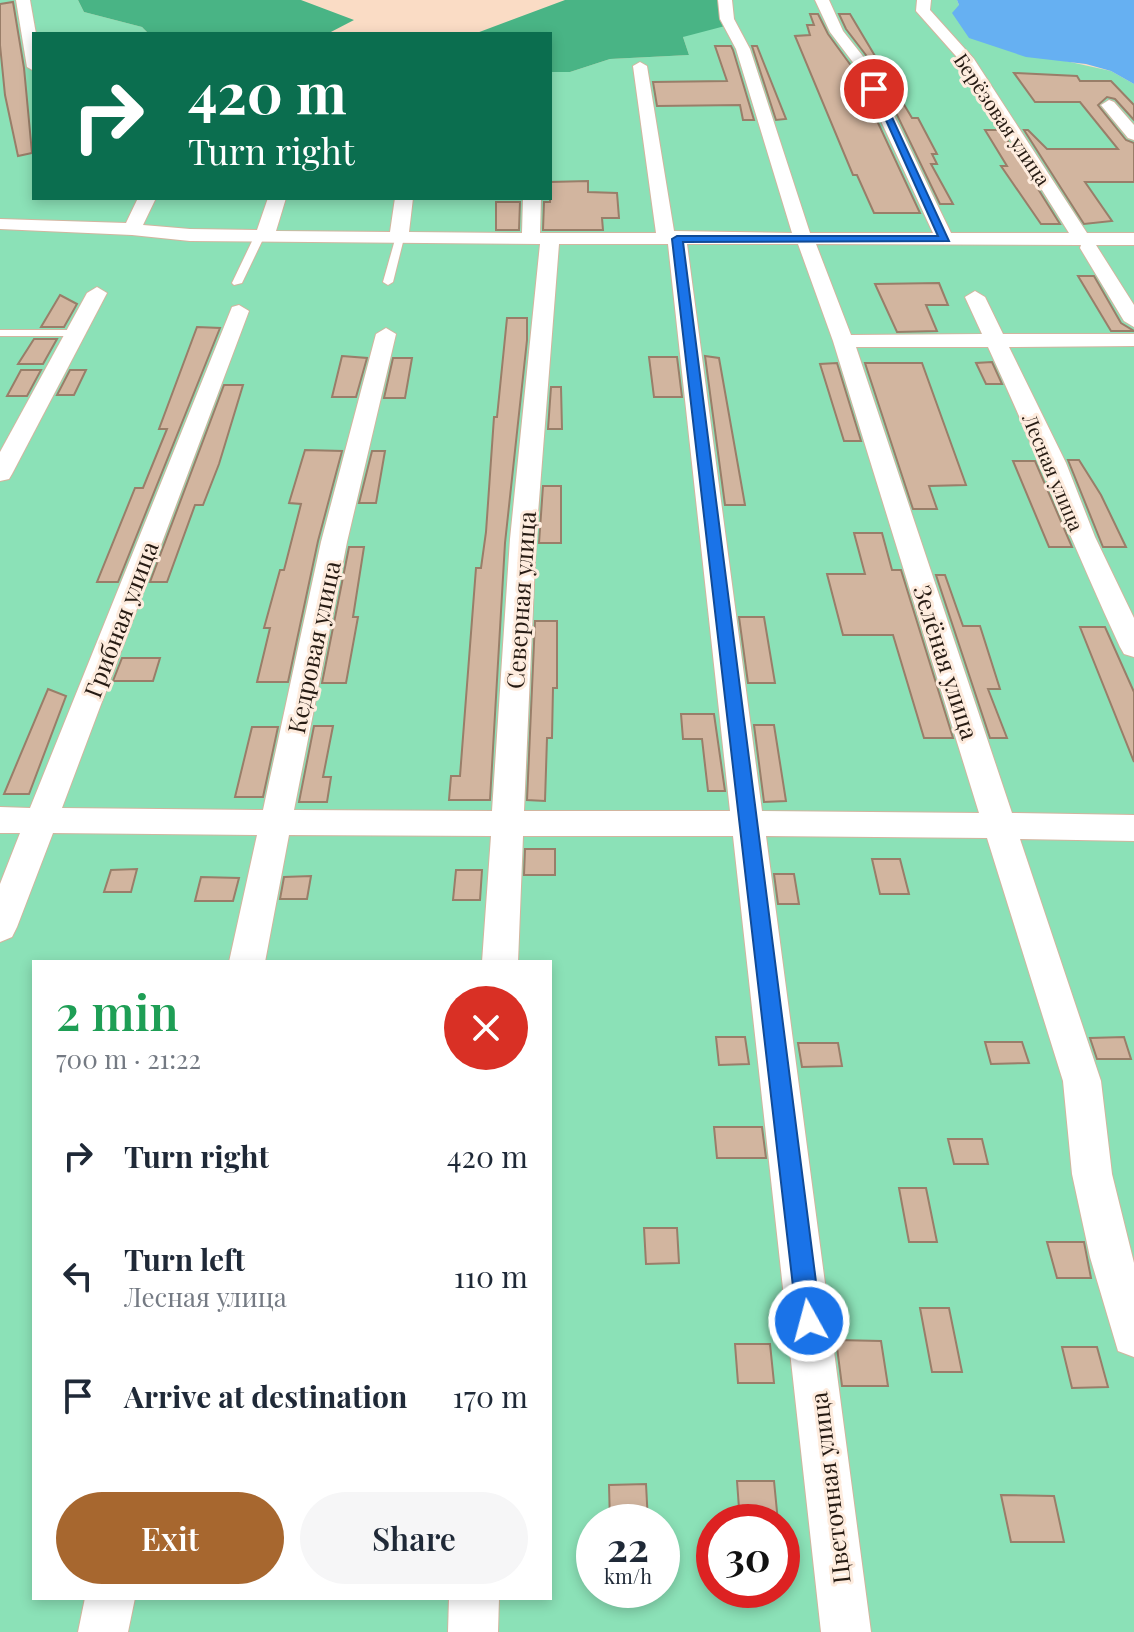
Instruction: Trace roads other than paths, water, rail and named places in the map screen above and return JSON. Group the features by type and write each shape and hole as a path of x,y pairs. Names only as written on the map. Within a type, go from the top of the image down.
{"street":[{"path":"23,0 32,55"},
{"name":"Зелёная улица","path":"725,0 727,19 743,49 798,228 805,239 843,341 1082,1081 1092,1174 1111,1257 1134,1335"},
{"path":"822,0 837,32 862,64 945,239"},
{"name":"Берёзовая улица","path":"924,0 923,11 969,62 1134,321"},
{"name":"Цветочная улица","path":"640,66 665,234 677,239 692,385 750,823 846,1632"},
{"path":"1109,105 1134,135"},
{"path":"132,229 146,200"},
{"path":"262,235 276,200"},
{"path":"399,238 404,200"},
{"name":"Северная улица","path":"500,960 541,239 532,200"},
{"path":"27,225 41,207"},
{"path":"0,224 132,229 190,235 399,238 945,239 1086,244 1134,239"},
{"path":"0,474 97,293"},
{"name":"Грибная улица","path":"0,927 238,297"},
{"name":"Лесная улица","path":"975,297 1054,463 1082,537 1134,647"},
{"name":"Кедровая улица","path":"247,960 334,542 386,334"},
{"path":"843,341 1134,340"},
{"path":"0,820 1134,828"},
{"path":"103,1632 110,1600"},
{"path":"473,1632 474,1600"}],"lane":[{"path":"238,297 262,235"},
{"path":"388,282 399,238"},
{"path":"0,333 77,333"}],"water":[{"path":"957,0 1134,0 1134,84 1111,71 1086,64 1026,57 969,38 952,13 959,5"}]}
